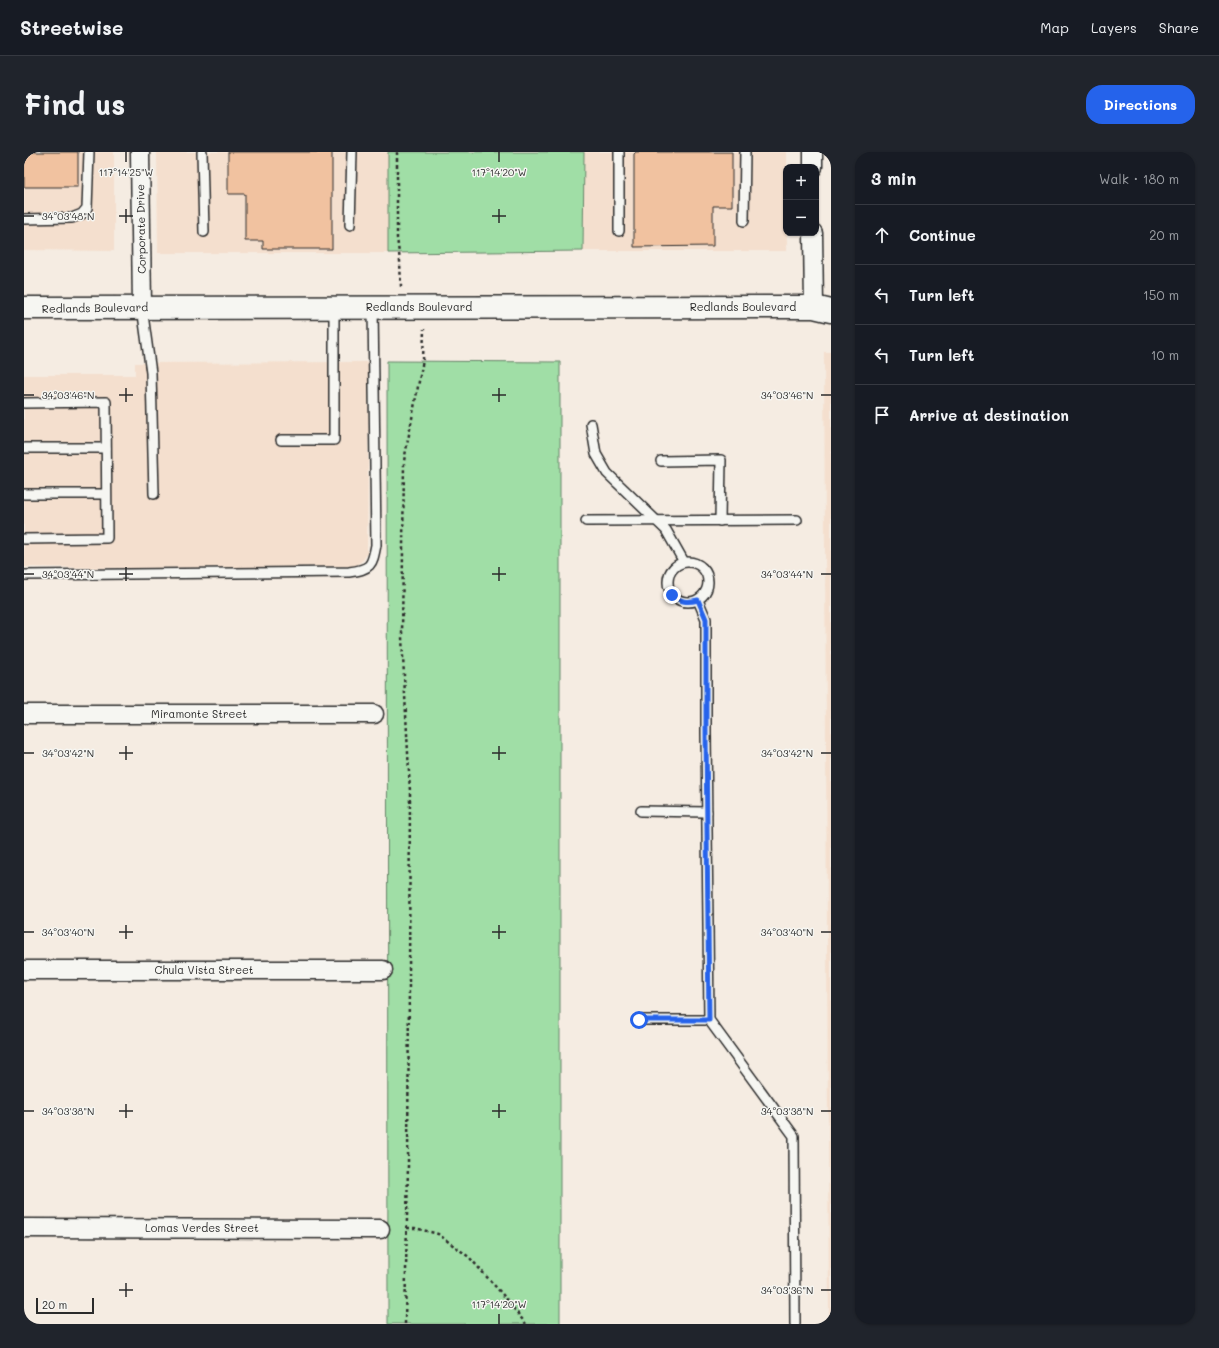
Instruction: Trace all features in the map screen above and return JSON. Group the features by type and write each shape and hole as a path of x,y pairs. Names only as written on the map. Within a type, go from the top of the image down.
{"main road":[{"name":"Redlands Boulevard","path":"24,308 825,307"}],"street":[{"name":"Corporate Drive","path":"140,152 142,307"},
{"path":"813,152 813,164"},
{"path":"813,236 825,307"},
{"name":"Miramonte Street","path":"24,714 374,714"},
{"name":"Chula Vista Street","path":"24,970 383,970"},
{"name":"Lomas Verdes Street","path":"24,1228 380,1229"}],"lane":[{"path":"24,219 72,218 82,214 87,208 89,152"},
{"path":"202,152 204,232"},
{"path":"350,225 352,152"},
{"path":"619,152 619,231"},
{"path":"744,221 745,152"},
{"path":"142,307 151,373 154,494"},
{"path":"281,440 334,440 334,307"},
{"path":"24,576 349,572 362,570 368,567 373,558 376,545 373,307"},
{"path":"24,403 106,402 107,538 24,539"},
{"path":"591,424 596,454 607,473 666,530 684,562"},
{"path":"24,448 106,448"},
{"path":"661,461 720,460 720,521"},
{"path":"24,494 106,494"},
{"path":"586,521 798,520"},
{"path":"684,562 697,563 706,572 708,578 707,591 698,600 691,602 678,600 672,595 669,589 669,575 672,569 684,562"},
{"path":"698,600 706,619 709,1020 794,1136 795,1324"},
{"path":"641,811 707,812"},
{"path":"639,1020 709,1020"}],"path":[{"path":"397,152 397,238 400,261 402,307"},
{"path":"405,1324 409,1065 410,792 402,637 404,461 424,360 424,307"},
{"path":"407,1228 415,1228 438,1234 469,1257 503,1295 526,1324"}],"shaded area":[{"path":"24,152 114,152 114,251 24,250"},
{"path":"157,152 388,152 388,253 158,253"},
{"path":"584,152 787,152 787,164 783,164 783,236 787,236 787,251 583,251"},
{"path":"824,352 831,352 831,1324 829,1324"},
{"path":"369,362 367,554 363,560 355,566 134,568 24,567 24,375 135,375 135,363"}],"green space":[{"path":"388,152 584,152 583,251 388,253"},
{"path":"387,361 560,362 560,1324 388,1324"}],"building":[{"path":"24,152 78,152 78,187 24,187"},
{"path":"228,152 332,152 332,249 263,249 263,241 245,241 245,194 228,194"},
{"path":"636,152 732,152 732,206 713,206 713,246 634,247 634,154"}],"route":[{"path":"639,1020 709,1020 706,619 698,600 684,602 678,600 672,595"}]}
